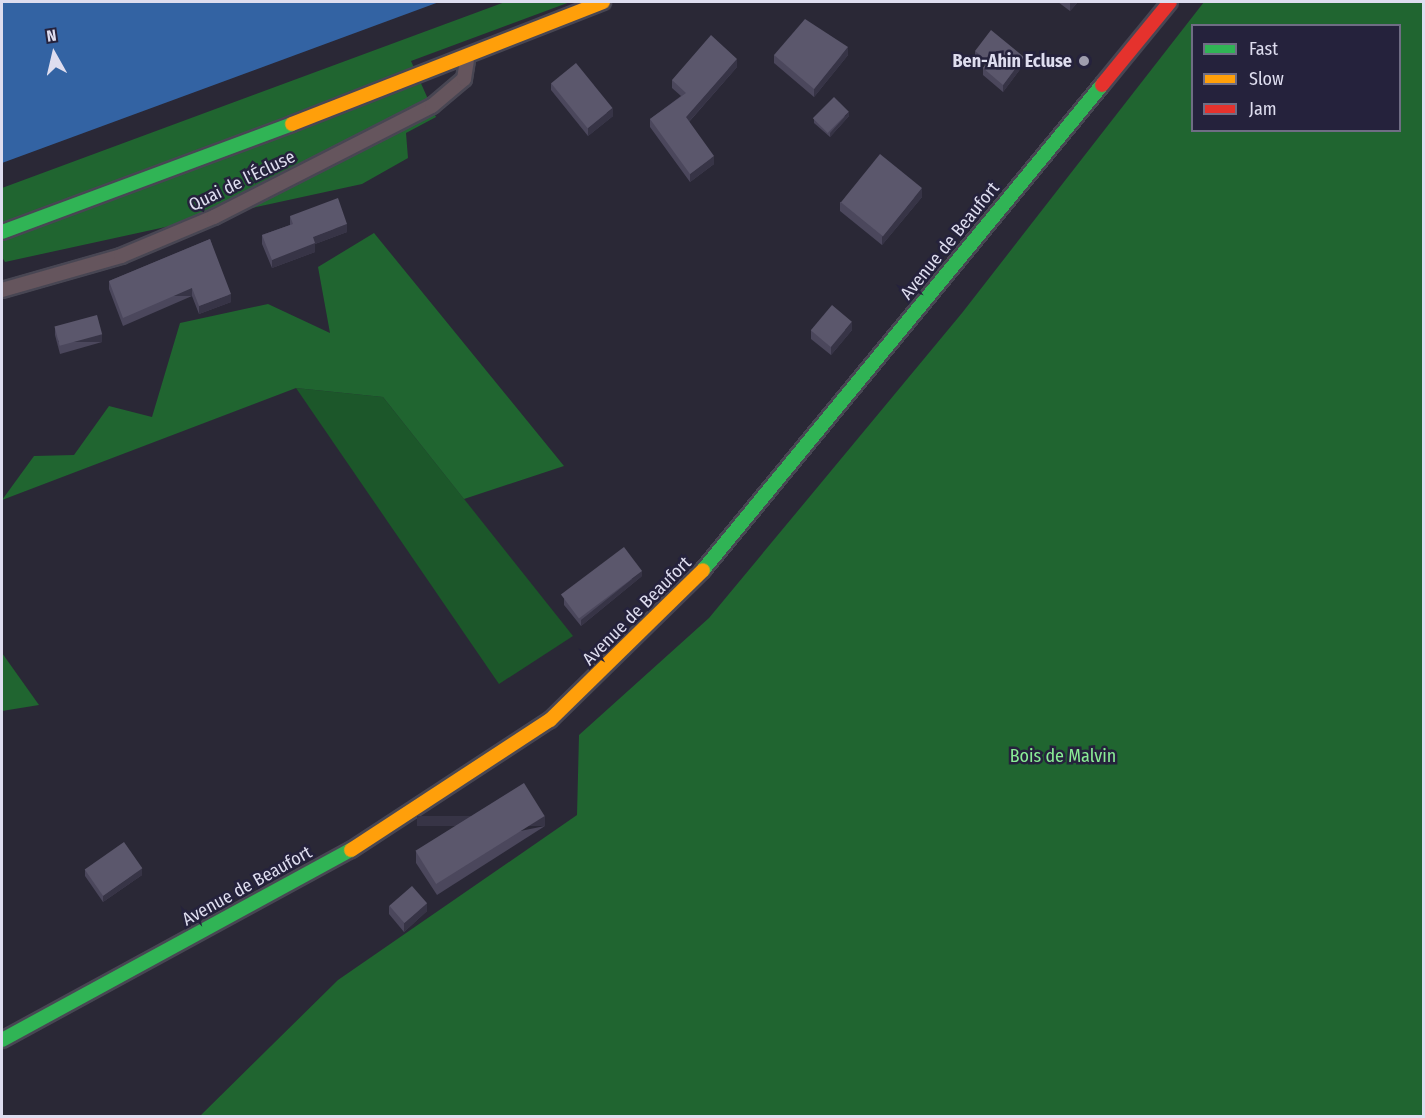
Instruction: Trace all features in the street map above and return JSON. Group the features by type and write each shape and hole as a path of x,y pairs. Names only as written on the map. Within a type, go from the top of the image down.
{"main road":[{"name":"Quai de l'Écluse","path":"2,232 467,58 603,2"},
{"name":"Avenue de Beaufort","path":"2,1040 387,830 550,720 680,599 1170,2"}],"lane":[{"name":"Quai de l'Écluse","path":"2,290 122,256 214,217 432,106 464,79 467,58"}],"green space":[{"path":"505,2 570,2 411,61 436,117 406,133 408,158 362,184 5,262 2,257 2,188"},
{"name":"Bois de Malvin","path":"1204,2 1423,2 1423,1116 200,1116 338,980 577,815 579,735 709,618 962,313"},
{"path":"374,233 564,466 464,499 383,397 296,388 2,500 34,456 74,455 109,406 152,417 180,323 268,304 330,333 318,267"},
{"path":"296,388 383,397 573,636 499,684"},
{"path":"2,653 39,705 2,711"}],"water":[{"path":"2,2 439,2 2,163"}],"building":[{"path":"805,19 848,47 814,89 774,55"},
{"path":"991,30 1024,57 1003,85 983,68 988,61 975,51"},
{"path":"711,35 737,59 686,117 714,156 690,174 650,119 686,93 672,80"},
{"path":"576,63 613,108 588,128 551,83"},
{"path":"834,97 849,112 828,133 813,118"},
{"path":"880,154 922,188 883,236 841,202"},
{"path":"338,198 347,224 313,237 315,243 272,260 262,235 293,224 290,216"},
{"path":"210,239 231,294 199,306 192,288 123,318 109,281"},
{"path":"832,305 852,322 831,347 811,330"},
{"path":"97,315 102,334 60,346 54,326"},
{"path":"624,547 642,571 579,619 561,595"},
{"path":"524,783 545,816 436,884 415,851"},
{"path":"124,842 142,868 103,896 85,870"},
{"path":"412,886 427,903 404,923 389,906"}],"traffic: fast":[{"path":"703,570 1102,85"},
{"path":"2,232 292,124"},
{"path":"2,1040 351,850"}],"traffic: slow":[{"path":"292,124 603,2"},
{"path":"351,850 550,720 703,570"}],"traffic: jam":[{"path":"1102,85 1170,2"}],"place":[{"name":"Ben-Ahin Ecluse","path":"1084,61"}]}
